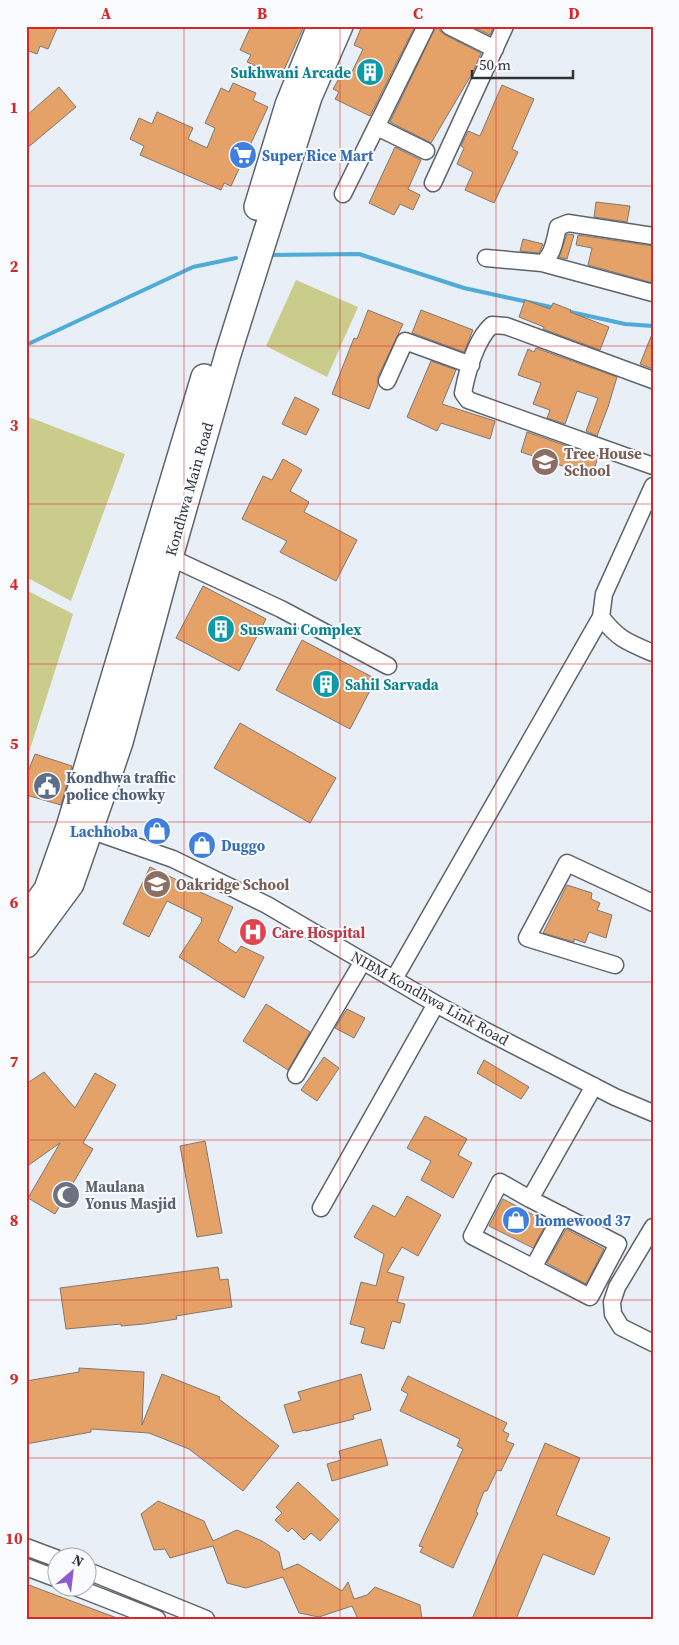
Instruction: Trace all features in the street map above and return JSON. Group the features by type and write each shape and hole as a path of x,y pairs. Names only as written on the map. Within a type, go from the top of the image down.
{"main road":[{"name":"Kondhwa Main Road","path":"161,553 209,360 288,105 320,26"},
{"name":"Kondhwa Main Road","path":"26,945 71,884 80,826 161,553 228,354 309,96 340,26"},
{"name":"Kondhwa Main Road","path":"26,916 34,909 47,889 80,826"}],"street":[{"path":"343,194 426,26"},
{"path":"449,26 495,49"},
{"path":"433,184 505,26"},
{"path":"377,126 426,151"},
{"path":"542,263 548,260 558,227 568,223 653,236"},
{"path":"486,258 542,263 653,294"},
{"path":"653,380 506,326 492,325 484,333 466,377 463,393 468,400 653,466"},
{"path":"386,381 405,341 471,365"},
{"path":"394,979 601,617 604,594 653,486"},
{"path":"161,553 281,609 388,666"},
{"path":"601,617 614,633 630,644 653,652"},
{"name":"NIBM Kondhwa Link Road","path":"80,826 174,860 267,905 436,1004 594,1086 653,1113"},
{"path":"616,965 527,938 568,863 653,903"},
{"path":"296,1075 363,961"},
{"path":"321,1208 436,1004"},
{"path":"530,1199 594,1086"},
{"path":"500,1182 530,1199 618,1244 590,1297 472,1236 500,1182"},
{"path":"533,1268 562,1215"},
{"path":"653,1227 617,1288 612,1302 613,1314 621,1327 653,1343"},
{"path":"26,1547 48,1556"},
{"path":"26,1567 48,1576"},
{"path":"98,1575 206,1619"},
{"path":"98,1596 158,1619"}],"green space":[{"path":"296,280 358,307 327,377 266,346"},
{"path":"26,416 125,454 71,601 26,577"},
{"path":"26,590 73,614 26,762"}],"building":[{"path":"26,26 58,26 48,49 40,46 37,54 26,50"},
{"path":"251,26 304,26 283,72 262,69 247,62 251,55 240,50"},
{"name":"Sukhwani Arcade","path":"362,26 415,26 370,116 335,99 339,92 333,89 341,75 349,78 363,49 354,45"},
{"path":"436,26 439,26 440,31 445,35 481,53 473,72 431,143 390,122"},
{"path":"472,26 494,26 490,35"},
{"path":"233,83 256,93 253,100 268,107 231,186 224,183 221,190 140,155 144,146 130,139 139,118 152,124 157,112 193,128 188,139 207,148 215,128 205,123 221,88 229,92"},
{"path":"502,85 534,99 512,149 518,152 494,203 465,190 473,172 457,164 464,148 461,146 468,131 480,136"},
{"path":"59,87 76,107 26,149 26,116"},
{"path":"395,147 421,160 408,189 420,195 413,210 400,204 394,215 369,203"},
{"path":"596,202 630,206 627,222 594,217"},
{"path":"567,234 574,235 567,259 559,257"},
{"path":"578,235 653,246 653,283 588,265 592,248 576,245"},
{"path":"523,239 543,244 539,253 520,251"},
{"path":"525,300 550,309 553,303 571,310 570,312 609,327 600,350 543,329 544,327 519,317"},
{"path":"368,310 403,324 378,377 378,385 369,409 332,394 354,338 357,339"},
{"path":"421,310 473,330 464,352 412,333"},
{"path":"653,334 653,369 640,364"},
{"path":"536,348 617,377 597,436 586,431 598,398 577,391 565,424 547,418 550,410 533,404 541,383 518,375 528,349 534,352"},
{"path":"431,361 456,370 442,404 495,421 490,439 441,423 437,431 407,417"},
{"path":"295,397 319,409 306,435 282,424"},
{"path":"527,432 598,457 592,476 521,452"},
{"path":"283,459 302,470 290,491 309,502 304,512 357,540 336,581 280,552 287,541 242,519 263,476 272,480"},
{"name":"Suswani Complex","path":"203,586 266,619 239,671 176,638"},
{"name":"Sahil Sarvada","path":"302,640 376,679 350,729 276,690"},
{"path":"240,723 336,778 310,823 214,768"},
{"name":"Kondhwa traffic police chowky","path":"35,754 72,766 61,805 26,795 26,777"},
{"path":"150,867 181,882 182,880 201,890 200,892 233,907 218,941 236,953 241,946 264,957 244,998 179,957 202,921 202,918 167,901 149,937 123,924"},
{"path":"567,885 592,893 591,899 600,903 597,910 612,915 606,938 589,932 585,943 574,939 574,942 543,933"},
{"path":"266,1004 310,1032 288,1070 243,1041"},
{"path":"347,1009 365,1018 354,1038 335,1028"},
{"path":"324,1057 339,1068 317,1101 301,1090"},
{"path":"484,1060 529,1087 521,1099 477,1073"},
{"path":"44,1072 75,1108 95,1073 116,1085 83,1143 93,1149 55,1214 28,1198 60,1143 26,1167 26,1084"},
{"path":"425,1116 467,1139 458,1155 472,1163 453,1198 421,1180 431,1161 407,1148"},
{"path":"205,1141 222,1233 197,1237 180,1146"},
{"path":"407,1196 441,1215 418,1256 402,1247 387,1272 404,1277 397,1302 405,1304 400,1323 392,1321 384,1349 361,1343 365,1328 350,1324 361,1282 376,1286 384,1254 354,1237 373,1205 395,1217"},
{"path":"503,1199 547,1222 533,1248 489,1226"},
{"path":"566,1229 604,1249 586,1284 547,1263"},
{"path":"218,1267 220,1280 228,1279 232,1307 176,1316 177,1319 144,1324 66,1329 60,1288"},
{"path":"79,1368 144,1372 142,1425 162,1374 220,1397 219,1399 279,1446 243,1491 189,1449 149,1433 91,1429 91,1432 26,1444 26,1381 79,1372"},
{"path":"361,1374 371,1410 353,1415 354,1419 293,1433 284,1405 301,1400 298,1392"},
{"path":"408,1376 507,1423 503,1431 509,1434 506,1441 514,1444 501,1471 497,1470 487,1491 484,1491 476,1512 478,1513 453,1568 420,1552 423,1547 419,1546 463,1449 457,1446 460,1439 400,1411 408,1394 401,1390"},
{"path":"381,1439 388,1465 332,1481 327,1464 341,1460 339,1451"},
{"path":"545,1443 580,1458 556,1515 610,1538 594,1575 543,1554 516,1619 472,1619"},
{"path":"298,1482 339,1520 320,1541 311,1533 304,1540 292,1528 288,1532 275,1520 282,1513 276,1507"},
{"path":"158,1501 204,1521 213,1541 237,1530 262,1541 279,1552 283,1570 298,1564 342,1591 348,1582 354,1599 367,1595 375,1587 420,1605 422,1619 358,1619 352,1606 319,1617 299,1613 283,1577 246,1588 227,1583 213,1546 170,1558 165,1549 154,1550 141,1514"},
{"path":"26,1584 48,1592 48,1598 63,1598 117,1618 117,1619 26,1619"}],"waterway":[{"path":"269,255 359,254 464,288 555,308"},
{"path":"26,345 193,267 236,258"},
{"path":"566,311 625,324 653,326"}],"place":[{"name":"Sukhwani Arcade","path":"370,72"},
{"name":"Super Rice Mart","path":"243,155"},
{"name":"Tree House School","path":"545,462"},
{"name":"Suswani Complex","path":"221,629"},
{"name":"Sahil Sarvada","path":"326,684"},
{"name":"Kondhwa traffic police chowky","path":"47,786"},
{"name":"Lachhoba","path":"157,831"},
{"name":"Duggo","path":"202,845"},
{"name":"Oakridge School","path":"157,884"},
{"name":"Care Hospital","path":"253,932"},
{"name":"Maulana Yonus Masjid","path":"66,1195"},
{"name":"homewood 37","path":"516,1220"}]}
